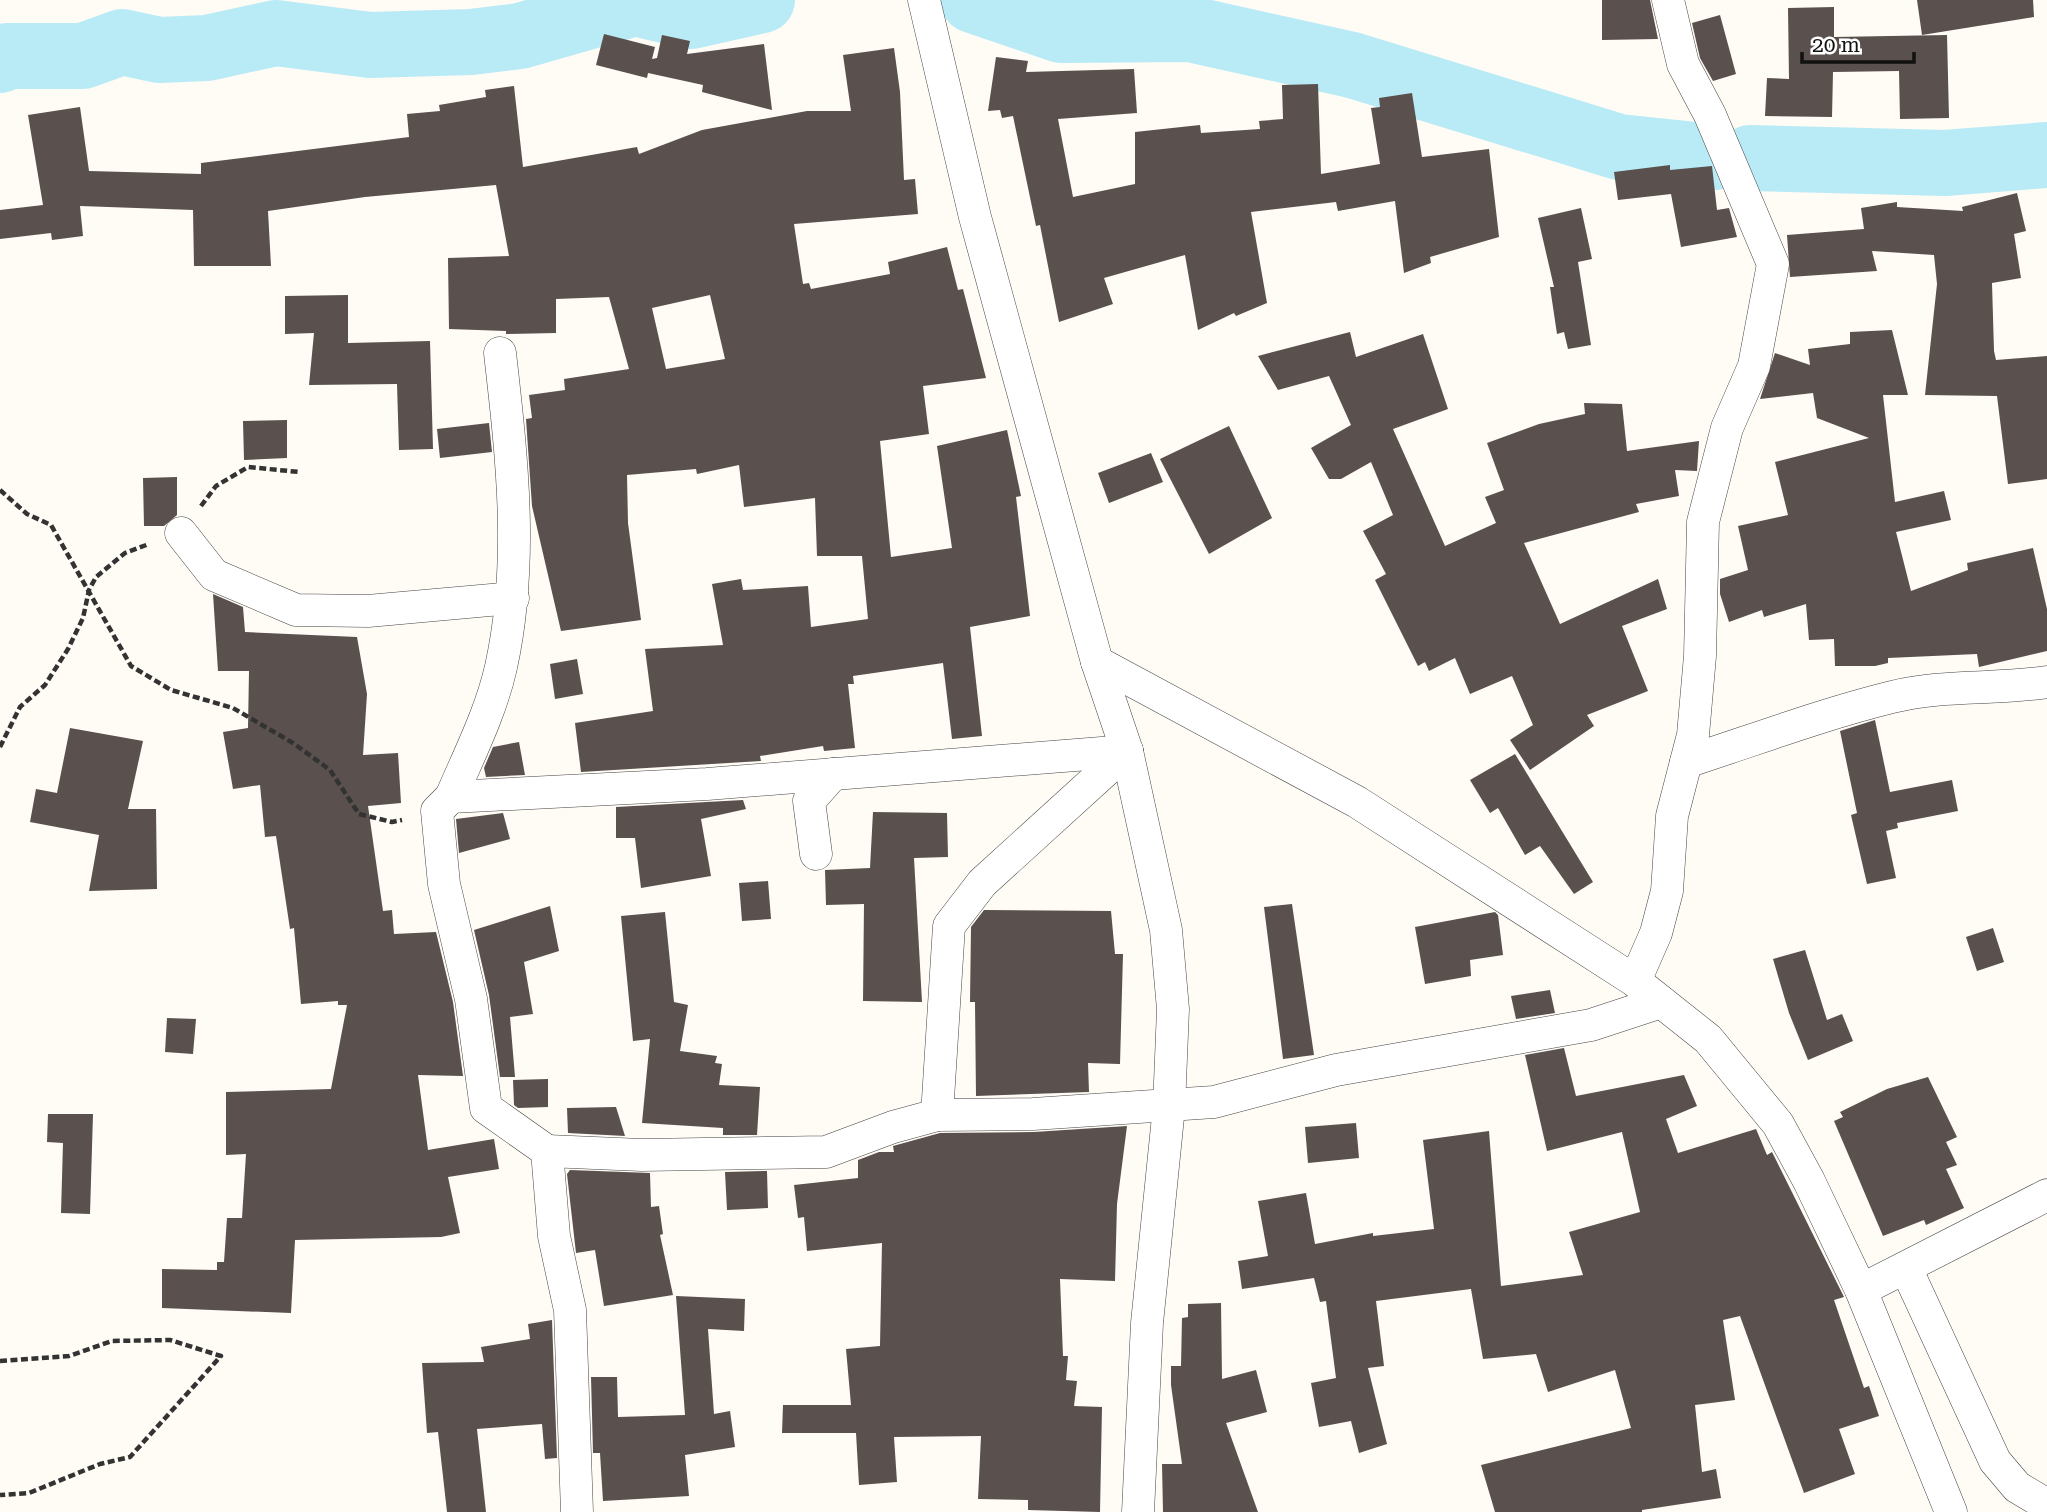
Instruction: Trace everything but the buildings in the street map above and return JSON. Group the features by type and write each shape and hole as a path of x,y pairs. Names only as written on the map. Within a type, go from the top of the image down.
{"street":[{"path":"924,0 975,217 1097,662 1127,751 1166,930 1173,1009 1169,1107 1147,1323 1138,1512"},
{"path":"1635,981 1656,933 1667,891 1672,816 1693,735 1700,656 1703,522 1727,428 1754,366 1773,264 1710,115 1683,64 1668,0"},
{"path":"500,353 514,480 513,598 500,669 444,804 444,884 471,999 486,1108 547,1151 642,1155 826,1152 893,1127 937,1115 1169,1107 1214,1102 1336,1070 1591,1025 1661,1002"},
{"path":"181,533 214,575 296,610 368,611 513,598"},
{"path":"1097,662 1357,802 1635,981 1708,1039 1778,1124 1861,1290 1951,1512"},
{"path":"1686,761 1892,696 1938,689 2017,687 2047,682"},
{"path":"444,804 1127,751"},
{"path":"937,1115 949,926 982,883 1127,751"},
{"path":"816,854 809,801 833,774"},
{"path":"547,1151 554,1236 570,1310 578,1512"},
{"path":"1861,1290 2047,1195"},
{"path":"1906,1268 1995,1461 2017,1487 2047,1505"}],"path":[{"path":"0,747 20,707 45,685 68,649 83,618 89,590 96,577 125,552 181,533 216,486 248,467 299,472"},
{"path":"0,490 27,514 51,525 131,666 172,690 233,708 293,743 330,770 359,814 392,822 444,804"},
{"path":"0,1361 69,1356 112,1341 123,1340 170,1340 221,1356 130,1457 100,1464 29,1493 0,1495"}],"waterway":[{"path":"0,60 7,56 83,56 122,42 159,50 207,48 276,33 370,45 471,42 520,36 635,3 691,16 762,0"},
{"path":"973,0 1061,30 1190,29 1352,65 1619,147 1715,157"},
{"path":"1750,158 1945,163 2047,155"}]}
